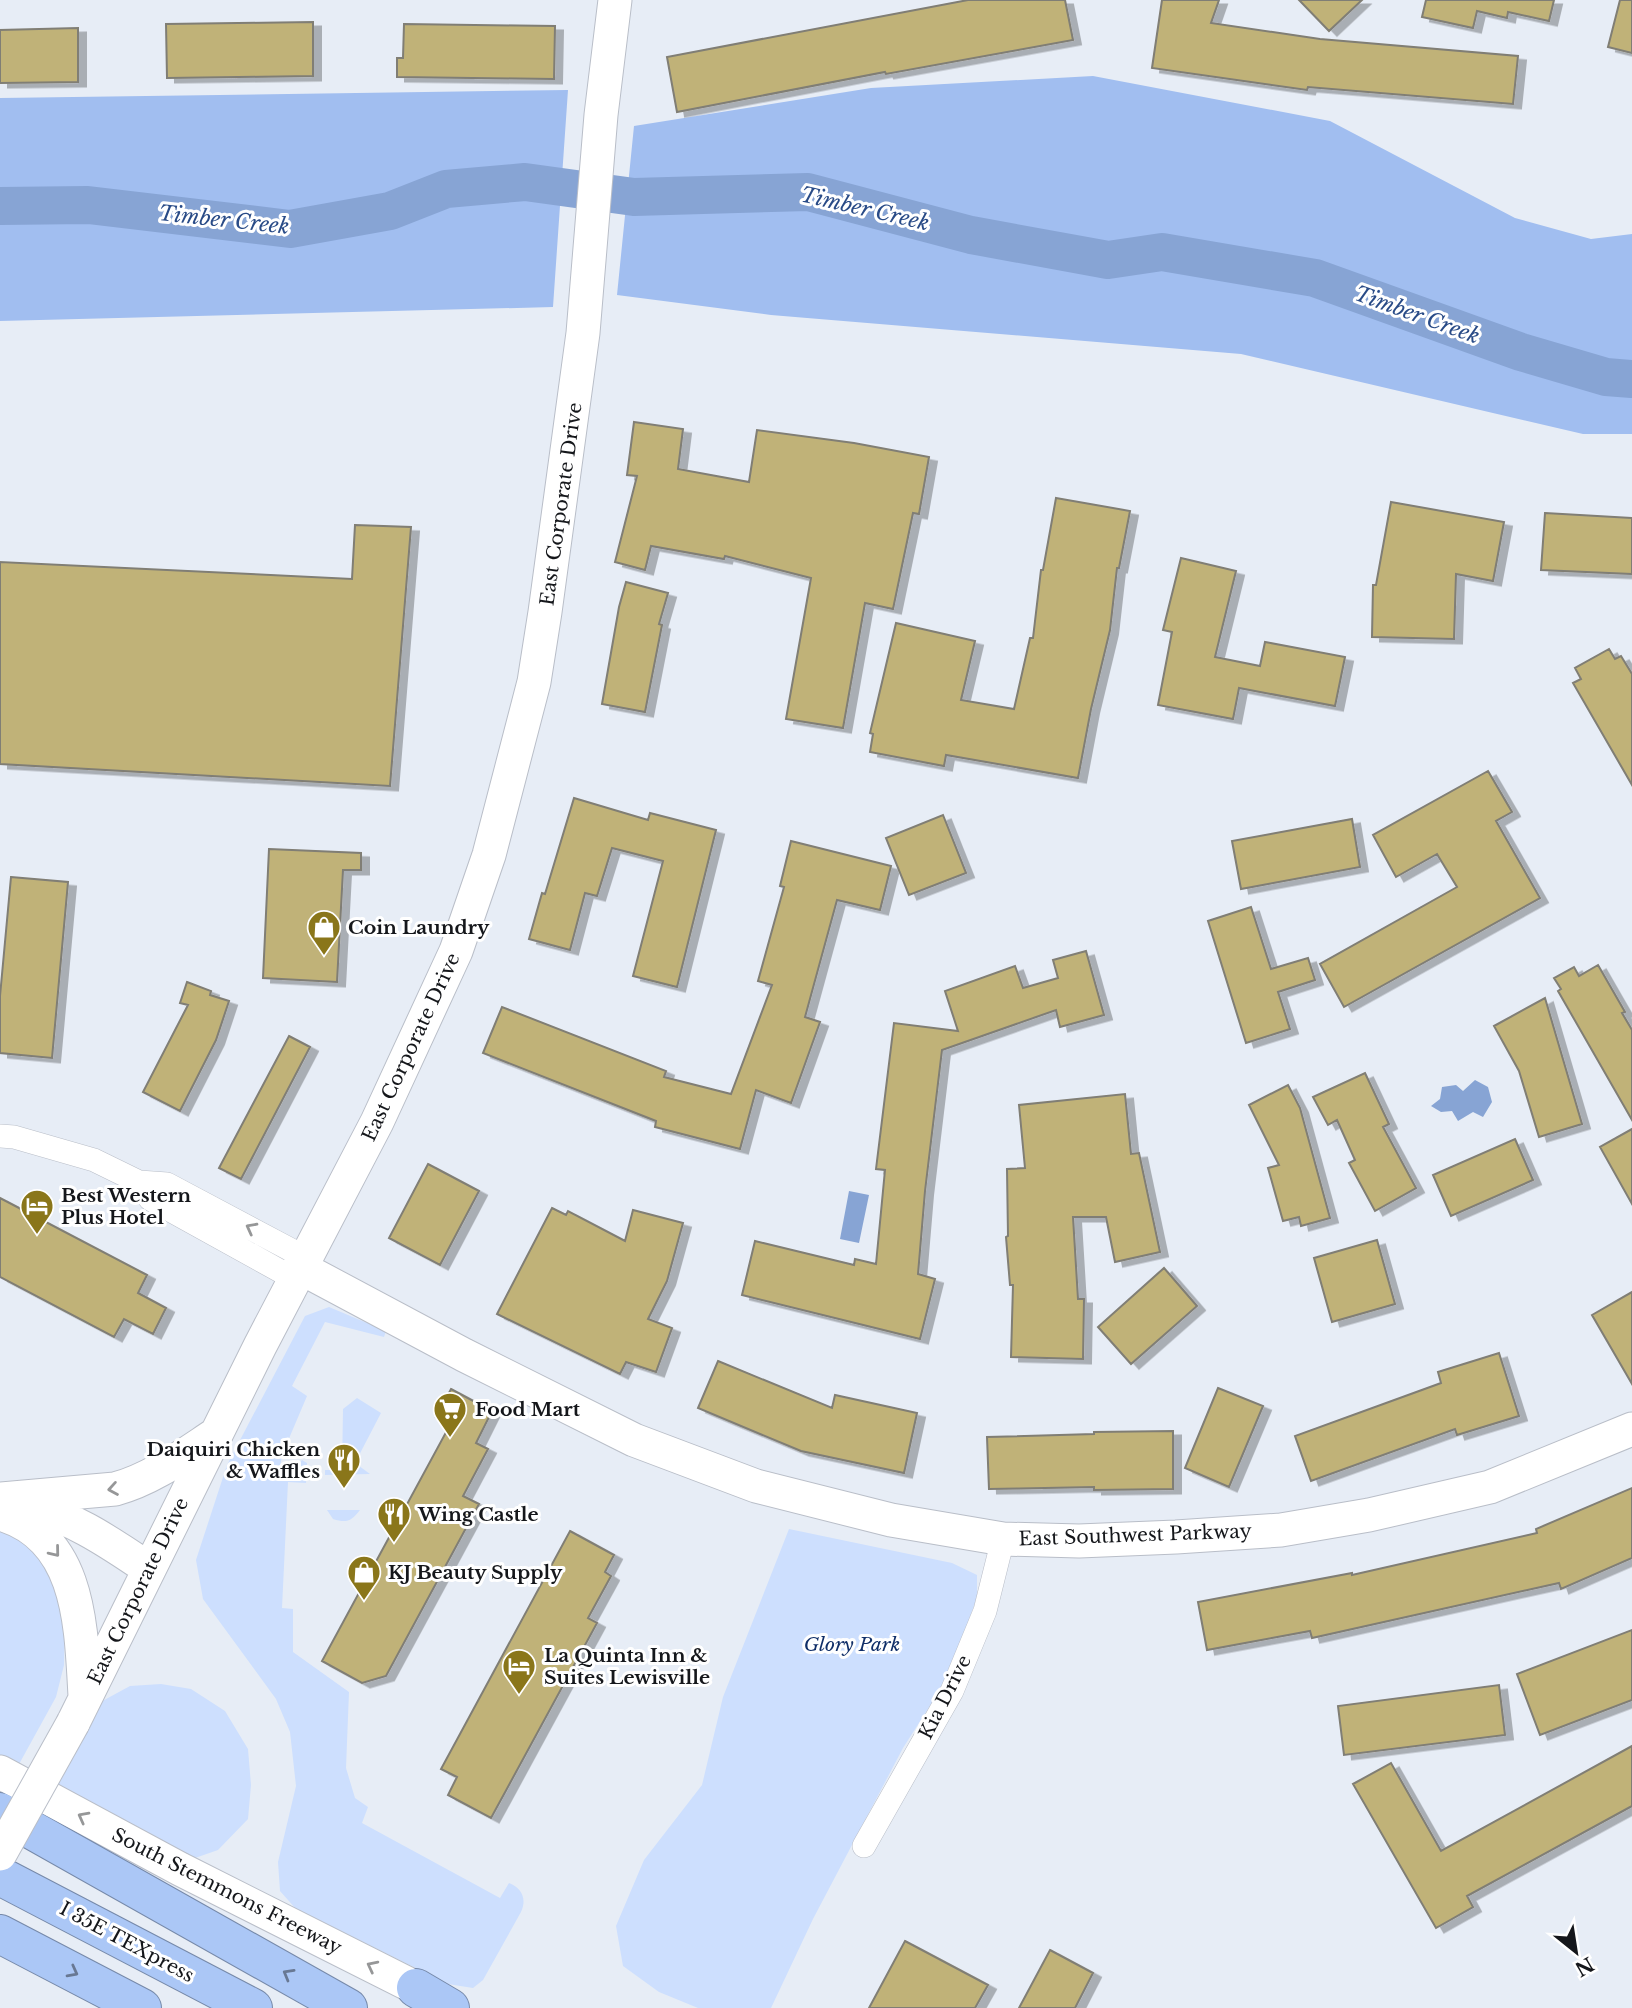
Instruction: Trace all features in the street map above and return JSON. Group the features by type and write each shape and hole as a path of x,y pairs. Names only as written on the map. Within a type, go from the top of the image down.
{"highway":[{"name":"South Stemmons Freeway","path":"0,1812 348,2008"},
{"name":"I 35E TEXpress","path":"0,1876 253,2008"},
{"path":"0,1934 142,2008"},
{"path":"416,1988 452,2008"}],"main road":[{"name":"East Corporate Drive","path":"0,1854 79,1710 216,1434 377,1122 456,951 489,855 534,682 559,520 583,333 601,115 615,0"},
{"name":"East Southwest Parkway","path":"301,1268 464,1355 634,1440 756,1486 891,1520 1003,1539 1079,1541 1176,1537 1281,1530 1369,1516 1490,1487 1632,1429"},
{"path":"2,1504 131,1485 149,1477 216,1434"},
{"path":"2,1504 47,1510 74,1521 149,1569"},
{"path":"2,1504 50,1545 62,1562 76,1601 82,1639 79,1710"},
{"name":"South Stemmons Freeway","path":"0,1772 180,1870 416,1988"}],"street":[{"path":"0,1136 14,1137 94,1160 139,1182 167,1184 295,1252 301,1268"},
{"name":"Kia Drive","path":"864,1846 952,1691 985,1611 1003,1539"}],"green space":[{"path":"329,1307 386,1331 384,1337 325,1322 292,1386 307,1396 282,1455 280,1468 290,1474 302,1460 307,1463 306,1483 288,1482 282,1608 293,1609 293,1652 349,1692 346,1768 355,1798 368,1807 362,1823 500,1898 509,1883 522,1895 521,1912 483,1980 473,1988 448,1984 296,1909 280,1891 278,1862 296,1786 290,1732 276,1699 203,1599 196,1560 227,1465 305,1316"},
{"path":"357,1398 381,1413 355,1463 370,1474 325,1475 325,1470 342,1470 343,1409"},
{"path":"327,1510 360,1510 345,1521 333,1519"},
{"path":"0,1520 10,1525 55,1575 65,1617 64,1665 56,1697 18,1766 0,1757"},
{"name":"Glory Park","path":"789,1529 952,1563 977,1575 977,1597 949,1676 903,1748 813,1919 771,2008 698,2008 659,1992 623,1966 616,1926 644,1860 702,1785 723,1697"},
{"path":"161,1684 191,1689 225,1711 248,1749 251,1785 248,1819 218,1850 195,1858 178,1852 51,1786 95,1705 130,1686"}],"shaded area":[{"path":"1093,76 1330,121 1515,218 1591,239 1632,234 1632,434 1583,434 1241,354 771,315 617,295 634,126 871,88"},
{"path":"568,90 553,307 0,321 0,98"},
{"path":"1475,1080 1488,1087 1492,1102 1483,1117 1473,1112 1458,1121 1452,1111 1441,1112 1431,1106 1440,1099 1442,1087 1456,1085 1463,1091"},
{"path":"849,1191 869,1195 859,1243 840,1239"}],"building":[{"path":"968,0 1065,0 1073,40 886,74 885,72 677,112 667,57"},
{"path":"1162,0 1219,0 1211,23 1320,39 1518,56 1513,104 1308,87 1307,90 1152,68"},
{"path":"1299,0 1362,0 1329,31"},
{"path":"1426,0 1554,0 1549,21 1508,12 1507,18 1477,11 1473,28 1422,17"},
{"path":"1620,0 1632,0 1632,53 1608,47"},
{"path":"313,22 313,76 167,78 166,24"},
{"path":"404,24 555,26 554,79 397,77 397,58 403,58"},
{"path":"78,28 78,82 0,83 0,30"},
{"path":"634,422 683,429 678,469 749,482 757,430 854,443 929,457 919,514 913,513 893,609 865,603 843,728 786,719 811,578 725,556 724,559 651,546 645,570 615,562 637,476 627,475"},
{"path":"1056,498 1130,511 1117,568 1110,630 1078,778 946,755 944,766 870,752 873,734 870,733 896,623 975,641 961,700 1014,709 1030,638 1033,638 1041,570"},
{"path":"1391,502 1504,522 1493,581 1456,574 1454,639 1372,637 1373,585 1376,585"},
{"path":"1545,513 1632,518 1632,574 1541,570"},
{"path":"355,525 411,527 390,786 0,764 0,562 352,579"},
{"path":"1181,558 1236,571 1215,657 1260,666 1265,642 1345,657 1335,706 1239,688 1233,719 1158,705 1172,632 1163,630"},
{"path":"626,582 668,593 659,624 662,625 645,712 602,704"},
{"path":"1609,649 1615,659 1621,656 1632,674 1632,785 1573,683 1581,679 1575,668"},
{"path":"1488,771 1512,812 1496,821 1540,898 1344,1007 1320,964 1457,887 1437,854 1396,877 1373,835"},
{"path":"574,798 648,820 650,813 716,830 677,987 633,976 663,861 612,848 597,896 585,893 570,950 529,939"},
{"path":"943,815 966,873 909,895 886,838"},
{"path":"1352,819 1360,867 1241,889 1232,841"},
{"path":"791,841 891,866 880,910 837,900 805,1017 820,1022 791,1103 756,1090 740,1149 655,1127 656,1121 483,1053 502,1007 666,1071 664,1077 731,1094 772,985 758,981 784,887 780,886"},
{"path":"269,849 361,853 361,870 343,870 337,982 263,978"},
{"path":"11,877 68,882 52,1058 0,1053 0,996"},
{"path":"1251,907 1271,969 1308,958 1315,980 1278,992 1290,1029 1246,1043 1208,921"},
{"path":"1086,951 1104,1015 1060,1027 1056,1010 942,1050 918,1274 935,1279 920,1339 742,1295 755,1241 854,1265 855,1259 876,1264 885,1170 876,1169 894,1023 958,1031 945,991 1015,966 1023,988 1058,978 1053,960"},
{"path":"1598,965 1625,1012 1622,1013 1632,1030 1632,1120 1558,991 1561,989 1554,978 1574,967 1579,976"},
{"path":"187,982 211,991 210,995 229,1001 216,1040 180,1111 143,1092 188,1005 180,1003"},
{"path":"1545,998 1582,1124 1539,1137 1519,1071 1494,1026"},
{"path":"289,1036 310,1047 241,1179 219,1168"},
{"path":"1365,1073 1389,1124 1383,1127 1416,1188 1375,1211 1349,1163 1355,1160 1337,1120 1328,1125 1313,1097"},
{"path":"1288,1085 1300,1108 1330,1218 1301,1226 1299,1217 1283,1221 1268,1168 1279,1165 1249,1105"},
{"path":"1125,1094 1131,1154 1139,1153 1160,1252 1115,1262 1106,1217 1073,1217 1078,1299 1084,1299 1083,1359 1011,1357 1013,1285 1010,1285 1006,1237 1007,1169 1025,1168 1019,1105"},
{"path":"1632,1129 1632,1204 1600,1147"},
{"path":"1515,1139 1533,1180 1451,1216 1433,1175"},
{"path":"428,1164 479,1191 440,1265 389,1238"},
{"name":"Best Western Plus Hotel","path":"0,1198 147,1275 138,1293 166,1308 153,1334 124,1319 114,1337 0,1277"},
{"path":"552,1208 566,1215 568,1211 625,1241 633,1210 683,1223 667,1281 648,1319 672,1328 656,1372 626,1362 620,1374 497,1314"},
{"path":"1377,1240 1395,1304 1332,1322 1314,1258"},
{"path":"1164,1268 1197,1306 1131,1364 1098,1327"},
{"path":"1632,1292 1632,1384 1592,1315"},
{"path":"1499,1353 1519,1416 1457,1435 1455,1429 1311,1481 1295,1436 1441,1383 1438,1372"},
{"path":"718,1361 832,1408 835,1395 917,1413 904,1473 801,1451 698,1408"},
{"path":"1218,1388 1263,1406 1229,1487 1185,1468"},
{"path":"451,1389 492,1411 476,1443 488,1449 463,1496 479,1504 386,1676 362,1683 322,1661 450,1425 436,1417"},
{"path":"1173,1431 1173,1489 989,1489 987,1437"},
{"path":"1632,1488 1632,1558 1561,1589 1559,1583 1312,1638 1310,1631 1207,1650 1198,1602 1352,1575 1537,1533 1536,1529"},
{"name":"La Quinta Inn & Suites Lewisville","path":"570,1531 614,1555 605,1572 611,1576 588,1618 597,1623 491,1818 448,1795 457,1777 441,1769"},
{"path":"1632,1630 1632,1700 1540,1735 1517,1674"},
{"path":"1499,1685 1505,1735 1344,1755 1338,1706"},
{"path":"1632,1746 1632,1806 1467,1896 1473,1907 1436,1928 1353,1784 1391,1763 1441,1851"},
{"path":"905,1941 988,1985 975,2008 869,2008"},
{"path":"1050,1950 1093,1973 1075,2008 1019,2008"}],"waterway":[{"name":"Timber Creek","path":"0,206 88,205 290,229 390,211 446,189 525,182 634,197 808,192 971,235 1108,260 1162,252 1315,278 1521,352 1606,377 1632,379"}],"place":[{"name":"Coin Laundry","path":"324,957"},
{"name":"Best Western Plus Hotel","path":"37,1236"},
{"name":"Food Mart","path":"450,1439"},
{"name":"Daiquiri Chicken & Waffles","path":"344,1490"},
{"name":"Wing Castle","path":"394,1544"},
{"name":"KJ Beauty Supply","path":"364,1602"},
{"name":"La Quinta Inn & Suites Lewisville","path":"519,1696"}]}
